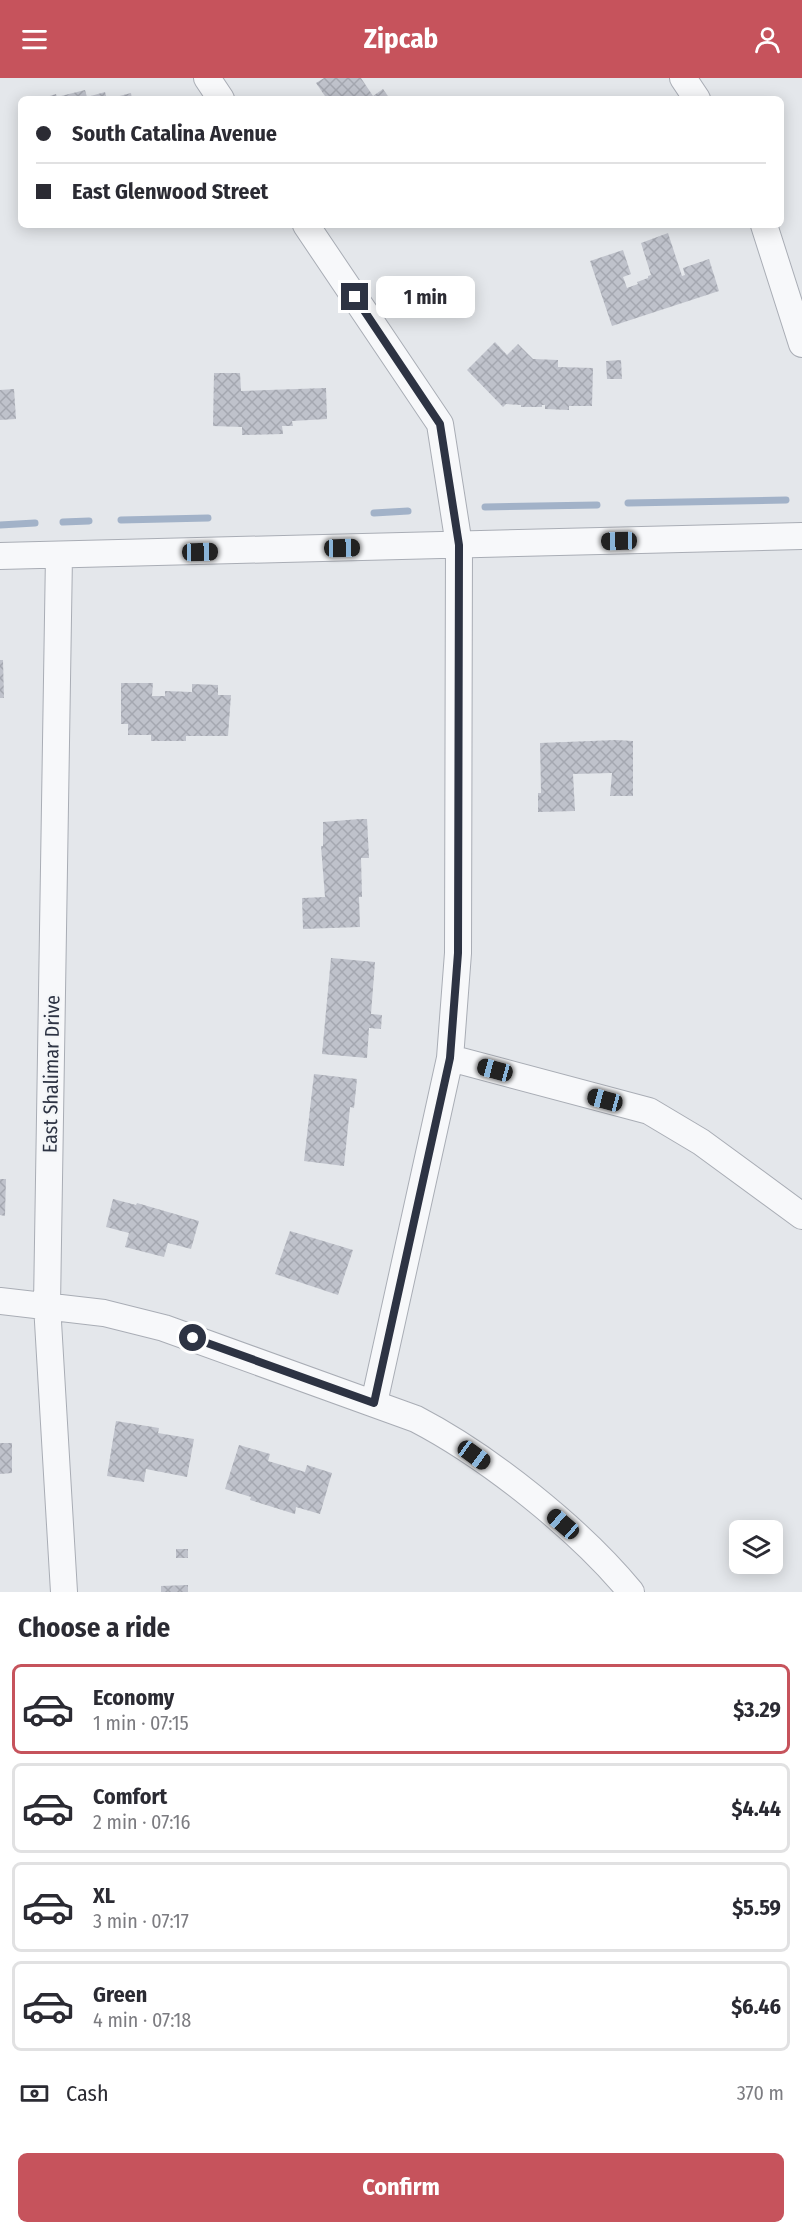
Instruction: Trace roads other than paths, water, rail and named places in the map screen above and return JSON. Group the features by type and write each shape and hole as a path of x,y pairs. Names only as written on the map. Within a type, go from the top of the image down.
{"street":[{"path":"207,78 219,96"},
{"path":"683,78 695,96"},
{"path":"308,228 440,424 459,545 458,953 450,1058 374,1403"},
{"path":"765,228 802,344"},
{"path":"0,556 802,536"},
{"name":"East Shalimar Drive","path":"59,555 47,1305 64,1592"},
{"path":"450,1058 649,1111 701,1142 802,1216"},
{"path":"0,1300 104,1313 164,1328 396,1410 436,1429 511,1482 580,1539 612,1569 631,1592"}],"waterway":[{"path":"628,503 786,500"},
{"path":"485,507 597,505"},
{"path":"374,513 408,511"},
{"path":"121,520 208,518"},
{"path":"63,522 89,521"},
{"path":"0,525 35,523"}]}
